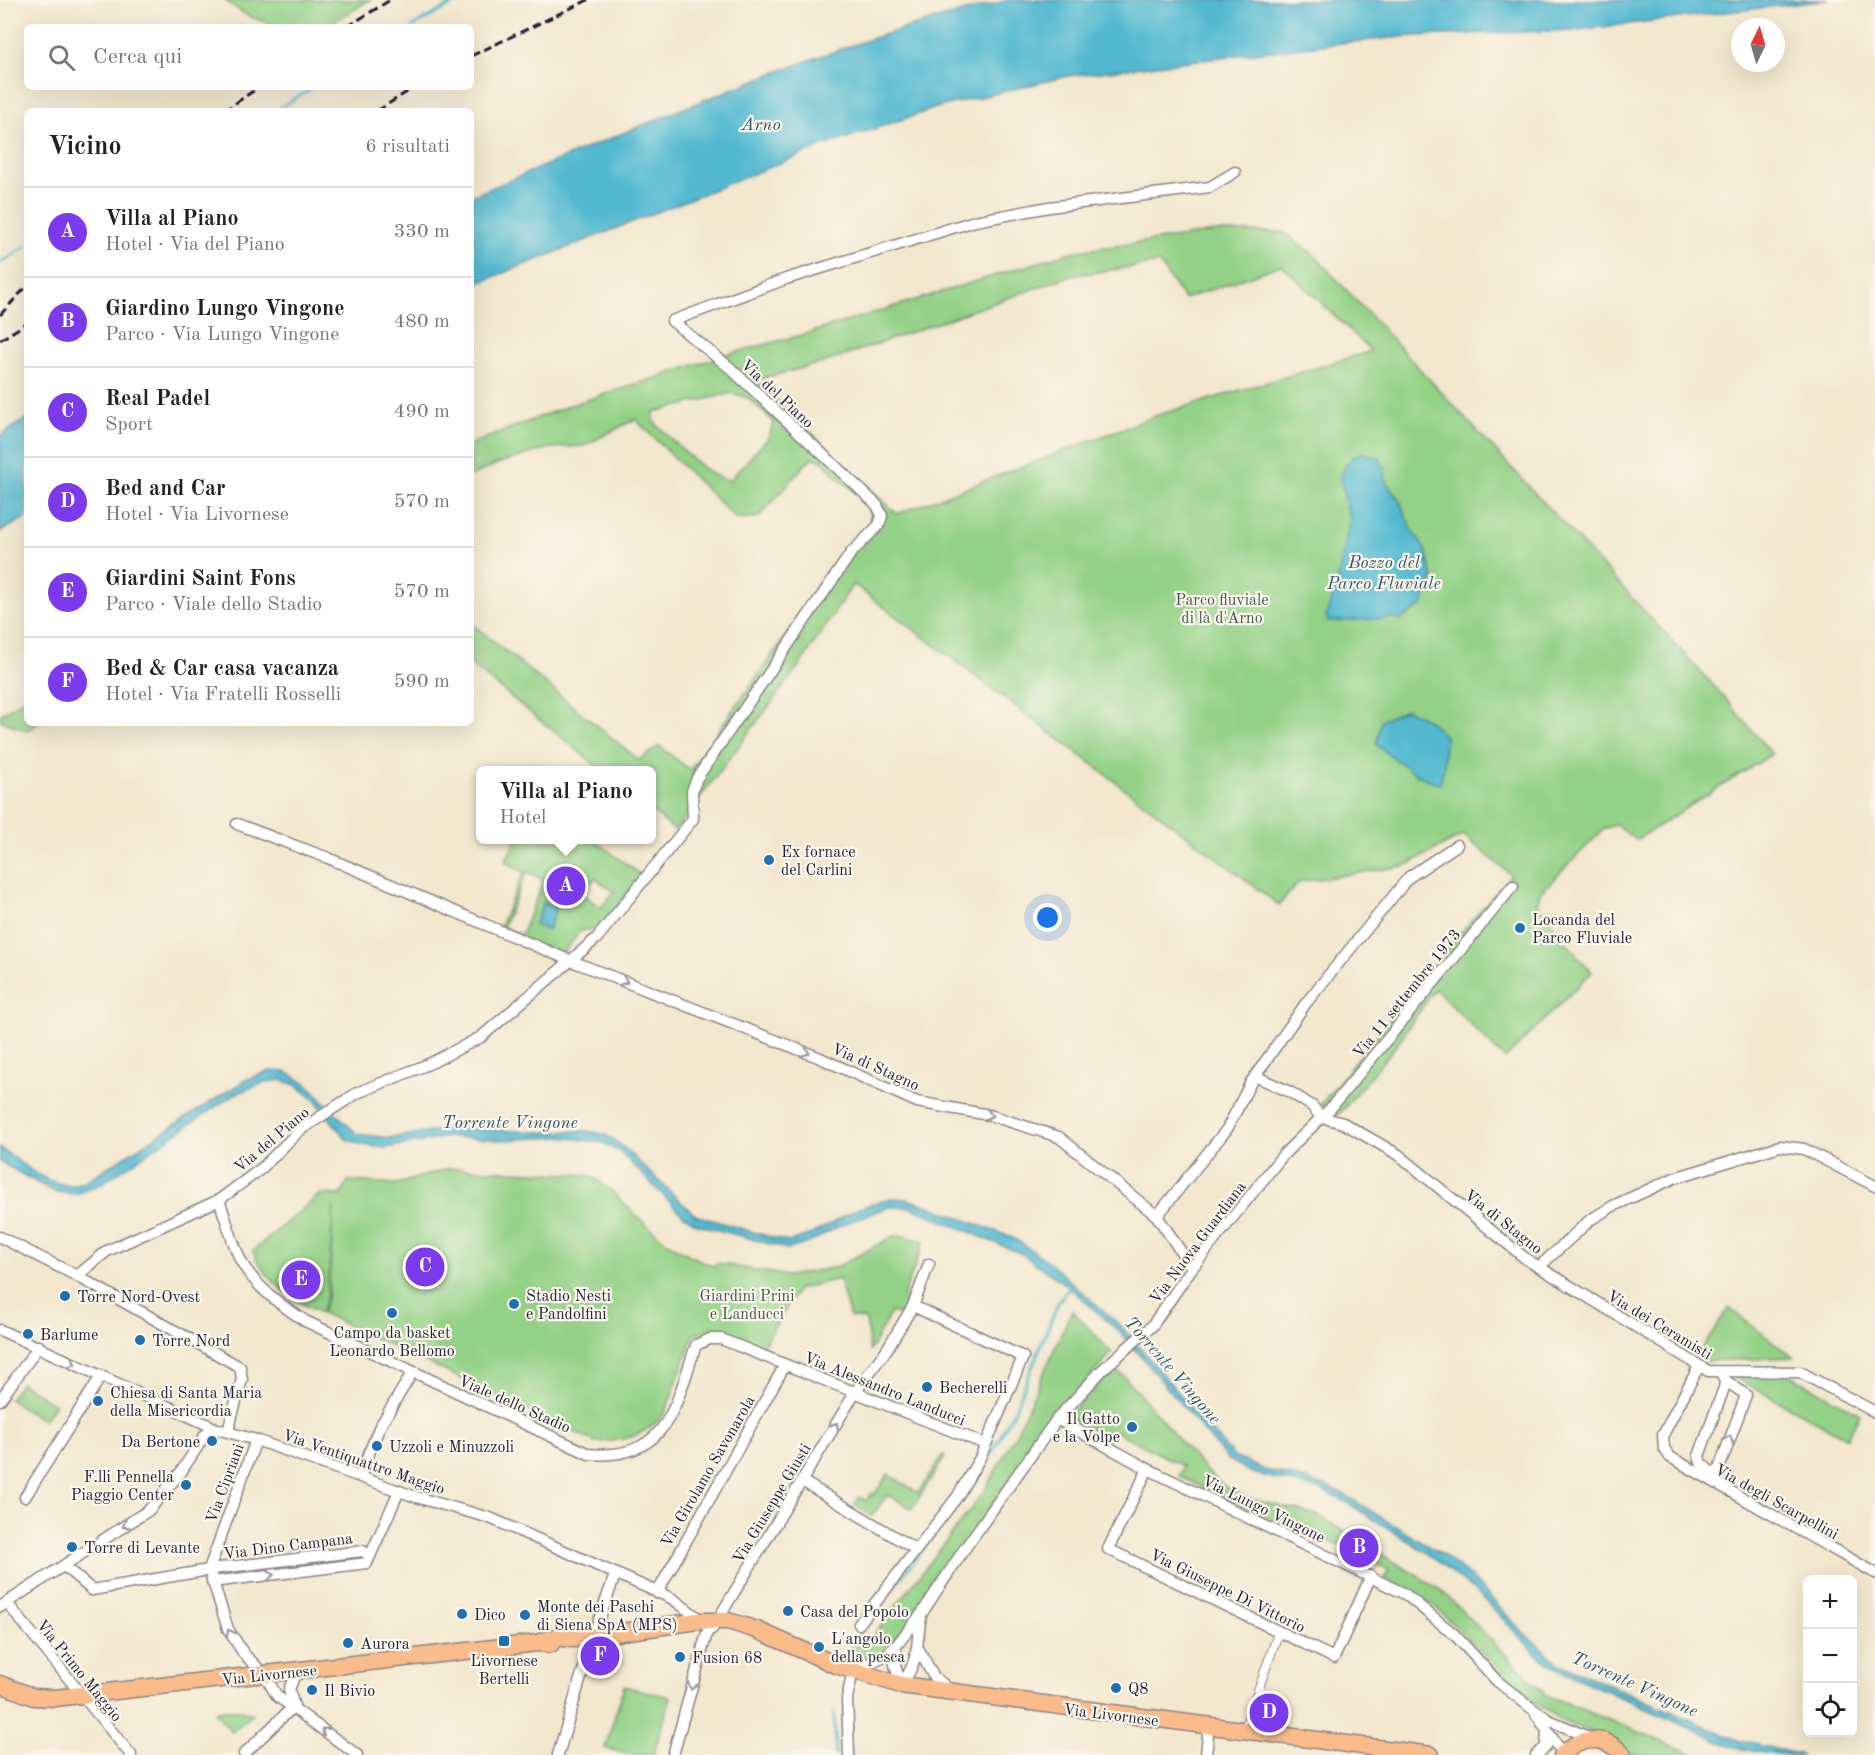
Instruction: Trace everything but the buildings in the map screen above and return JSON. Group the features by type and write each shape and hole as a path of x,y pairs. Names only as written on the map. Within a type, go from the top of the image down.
{"main road":[{"name":"Via Livornese","path":"0,1684 34,1697 81,1696 540,1642 556,1644 573,1639 592,1640 680,1626 740,1624 852,1671 900,1685 966,1696 1431,1755"},
{"path":"1562,1755 1571,1746 1593,1739 1606,1742 1623,1755"}],"street":[{"name":"Via del Piano","path":"77,1276 107,1251 219,1200 262,1168 300,1130 349,1098 431,1063 481,1037 569,960 597,939 693,819 692,791 697,778 851,553 879,525 882,516 877,505 729,367 672,321 786,279 975,221 1049,207 1209,187 1235,172"},
{"path":"237,824 328,858 569,960"},
{"path":"1157,1216 1227,1129 1255,1076 1306,1003 1408,878 1457,845"},
{"name":"Via 11 settembre 1973","path":"1321,1117 1513,886"},
{"name":"Via di Stagno","path":"569,960 818,1057 917,1102 989,1115 1059,1137 1157,1216 1192,1268"},
{"name":"Via di Stagno","path":"1255,1076 1297,1096 1312,1106 1321,1117 1343,1123 1399,1155 1539,1267 1590,1220 1612,1206 1674,1178 1780,1146 1804,1149 1875,1186"},
{"name":"Via Nuova Guardiana","path":"852,1671 886,1655 896,1646 922,1613 1057,1419 1103,1369 1152,1326 1192,1268 1283,1155 1321,1117"},
{"name":"Viale dello Stadio","path":"219,1200 241,1260 252,1277 277,1302 305,1321 589,1454 607,1455 646,1443 662,1431 671,1419 696,1345 710,1339 721,1339 740,1347"},
{"path":"0,1237 77,1276 240,1367 242,1379 222,1430 205,1435 176,1479 149,1510 3,1605"},
{"name":"Via Giuseppe Giusti","path":"673,1755 711,1625 802,1481 855,1391 887,1349 913,1306 929,1264"},
{"name":"Via dei Ceramisti","path":"1539,1267 1708,1371 1722,1375 1800,1372 1875,1412"},
{"path":"859,1624 957,1497 980,1458 1023,1357 913,1306"},
{"name":"Via Ventiquattro Maggio","path":"0,1330 222,1430 399,1491 490,1518 679,1603 696,1618 711,1625"},
{"path":"0,1400 39,1346"},
{"name":"Via Alessandro Landucci","path":"740,1347 985,1444"},
{"name":"Via Girolamo Savonarola","path":"660,1594 785,1365"},
{"name":"Via degli Scarpellini","path":"1699,1366 1662,1435 1664,1448 1670,1458 1875,1573"},
{"path":"360,1476 379,1428 412,1373"},
{"path":"1716,1478 1746,1395 1722,1375 1699,1456 1701,1463 1716,1478 1729,1491"},
{"path":"25,1497 101,1376"},
{"name":"Via Lungo Vingone","path":"1057,1419 1148,1469 1405,1594 1455,1635 1497,1681 1530,1707 1549,1720 1593,1739"},
{"name":"Via Cipriani","path":"209,1569 256,1440"},
{"name":"Via Giuseppe Di Vittorio","path":"1148,1469 1108,1549 1335,1658 1371,1576"},
{"path":"802,1481 915,1549"},
{"name":"Via Dino Campana","path":"369,1559 399,1491"},
{"name":"Via Dino Campana","path":"64,1566 92,1590 209,1569 363,1551 369,1559"},
{"name":"Via Dino Campana","path":"212,1582 369,1559"},
{"path":"209,1569 234,1640 264,1674 277,1696"},
{"path":"558,1755 592,1640 615,1575"},
{"name":"Via Ventiquattro Maggio","path":"660,1594 674,1608 680,1626"},
{"name":"Via Primo Maggio","path":"3,1605 131,1755"},
{"name":"Via Nuova Guardiana","path":"900,1685 914,1666 922,1613"},
{"path":"1243,1731 1279,1631"},
{"path":"896,1646 895,1665 900,1685"},
{"path":"918,1650 926,1665 944,1686 966,1696"},
{"path":"294,1706 289,1690 294,1677 302,1670"},
{"path":"849,1755 847,1698 852,1671"},
{"path":"246,1676 294,1706 357,1755"},
{"path":"244,1755 294,1706"},
{"name":"Via Lungo Vingone","path":"1530,1707 1562,1755"},
{"path":"1206,1755 1209,1726"},
{"path":"1536,1755 1546,1747 1547,1730"}],"green space":[{"path":"225,0 370,0 330,24 270,24 246,15"},
{"name":"Parco fluviale di là d'Arno","path":"1215,232 1284,232 1313,254 1724,697 1772,754 1636,840 1616,825 1605,828 1540,893 1537,904 1592,972 1505,1059 1435,989 1395,1047 1338,1115 1321,1104 1439,958 1511,875 1463,835 1405,866 1299,882 1279,905 853,584 802,662 675,831 656,814 656,766 597,766 474,667 474,625 639,760 659,746 690,770 846,552 871,524 868,505 819,459 811,458 759,517 736,519 635,419 584,446 550,448 499,463 474,475 474,443 568,406 729,354 802,335 1071,252","holes":["1159,263 1184,299 1282,265 1371,351 1158,415 897,514 756,380 826,362 1070,276","732,393 748,398 774,422 768,438 730,480 721,478 701,466 654,422 654,412"]},
{"path":"24,699 24,726 34,726 27,731 0,720 0,715"},
{"path":"514,844 599,844 641,875 602,928 580,931 561,956 499,928 524,872 505,861","holes":["527,872 544,880 521,935 503,927","595,878 614,892 601,908 583,894"]},
{"name":"Stadio Nesti e Pandolfini","path":"450,1168 589,1175 610,1190 667,1242 715,1267 716,1263 788,1276 837,1267 893,1236 906,1236 924,1242 903,1297 908,1301 901,1316 891,1312 870,1351 866,1320 850,1317 839,1279 798,1289 762,1347 716,1328 694,1335 665,1413 658,1421 642,1432 624,1439 595,1442 322,1313 328,1295 334,1207 327,1295 321,1313 301,1303 272,1280 253,1251 320,1194 341,1195 348,1181 397,1184"},
{"path":"1729,1308 1793,1357 1706,1361 1697,1355"},
{"path":"1072,1310 1112,1353 1048,1423 923,1606 884,1654 851,1666 845,1664 862,1637 870,1640 984,1492 1016,1434"},
{"path":"1114,1370 1124,1376 1205,1470 1224,1486 1246,1498 1317,1515 1441,1590 1546,1695 1696,1755 1632,1755 1612,1739 1564,1722 1530,1699 1433,1605 1384,1578 1389,1570 1287,1520 1285,1526 1179,1476 1183,1466 1117,1432 1100,1434 1067,1416"},
{"path":"1724,1372 1787,1373 1860,1414 1847,1438"},
{"path":"21,1383 55,1404 44,1421 9,1399"},
{"path":"943,1455 945,1457 912,1509 886,1496 872,1516 854,1505 860,1497 866,1501 871,1494 874,1495 888,1474 918,1493"},
{"path":"624,1686 671,1697 653,1755 631,1755 605,1748"},
{"path":"241,1710 252,1714 232,1732 215,1712"}],"water":[{"name":"Arno","path":"1010,0 1829,0 1577,30 1413,36 1320,45 1068,76 942,106 823,146 474,285 474,195 737,87 804,62 940,18"},
{"path":"24,420 24,519 0,532 0,436"},
{"name":"Bozzo del Parco Fluviale","path":"1364,453 1380,459 1385,470 1385,481 1399,499 1410,526 1426,551 1433,579 1422,606 1400,620 1391,618 1328,622 1326,615 1336,588 1350,519 1340,477 1352,459"},
{"path":"1406,709 1429,720 1445,736 1444,765 1440,784 1417,775 1376,745 1381,721"},
{"path":"543,903 556,908 548,930 535,925"},
{"path":"270,1071 286,1072 306,1083 357,1134 390,1138 453,1128 539,1132 588,1131 606,1135 622,1146 695,1215 789,1242 814,1233 859,1208 891,1198 907,1199 926,1205 1013,1238 1045,1259 1122,1327 1234,1457 1265,1470 1311,1481 1340,1492 1443,1555 1472,1578 1523,1632 1560,1664 1740,1741 1803,1755 1778,1755 1735,1748 1561,1671 1537,1655 1482,1597 1426,1552 1346,1502 1319,1489 1252,1473 1227,1459 1123,1335 1070,1288 1022,1254 910,1207 888,1207 839,1226 809,1243 788,1249 697,1224 683,1215 621,1153 604,1143 562,1137 501,1140 450,1137 386,1148 363,1145 346,1139 317,1102 298,1086 282,1080 265,1082 235,1094 101,1184 76,1194 54,1192 0,1162 0,1148 42,1177 62,1184 78,1184 247,1079"}],"waterway":[{"path":"417,24 460,0"},
{"path":"280,108 309,90"},
{"path":"0,263 24,248"},
{"path":"890,1592 980,1475 1015,1409 1058,1303 1065,1292 1074,1287"},
{"path":"844,1660 862,1627"},
{"path":"834,1713 836,1755"}],"railway":[{"path":"352,24 390,0"},
{"path":"474,55 588,0"},
{"path":"228,108 255,90"},
{"path":"382,108 410,90"},
{"path":"0,315 24,289"},
{"path":"0,340 24,325"}],"place":[{"name":"Ex fornace del Carlini","path":"769,860"},
{"name":"Villa al Piano","path":"566,886"},
{"name":"Locanda del Parco Fluviale","path":"1520,928"},
{"name":"Real Padel","path":"425,1267"},
{"name":"Giardini Saint Fons","path":"301,1280"},
{"name":"Torre Nord-Ovest","path":"65,1296"},
{"name":"Stadio Nesti e Pandolfini","path":"514,1304"},
{"name":"Campo da basket Leonardo Bellomo","path":"392,1313"},
{"name":"Barlume","path":"28,1334"},
{"name":"Torre Nord","path":"140,1340"},
{"name":"Becherelli","path":"927,1387"},
{"name":"Chiesa di Santa Maria della Misericordia","path":"98,1401"},
{"name":"Il Gatto e la Volpe","path":"1132,1427"},
{"name":"Da Bertone","path":"212,1441"},
{"name":"Uzzoli e Minuzzoli","path":"377,1446"},
{"name":"F.lli Pennella Piaggio Center","path":"186,1485"},
{"name":"Torre di Levante","path":"72,1547"},
{"name":"Giardino Lungo Vingone","path":"1359,1548"},
{"name":"Casa del Popolo","path":"788,1611"},
{"name":"Dico","path":"462,1614"},
{"name":"Monte dei Paschi di Siena SpA (MPS)","path":"525,1615"},
{"name":"Livornese Bertelli","path":"504,1641"},
{"name":"Aurora","path":"348,1643"},
{"name":"L'angolo della pesca","path":"819,1647"},
{"name":"Bed & Car casa vacanza","path":"600,1656"},
{"name":"Fusion 68","path":"680,1657"},
{"name":"Q8","path":"1116,1688"},
{"name":"Il Bivio","path":"312,1690"},
{"name":"Bed and Car","path":"1269,1713"}],"water label":[{"name":"Torrente Vingone","path":"510,1122"},
{"name":"Torrente Vingone","path":"1173,1370"},
{"name":"Torrente Vingone","path":"1635,1684"}],"park label":[{"name":"Giardini Prini e Landucci","path":"747,1304"}]}
